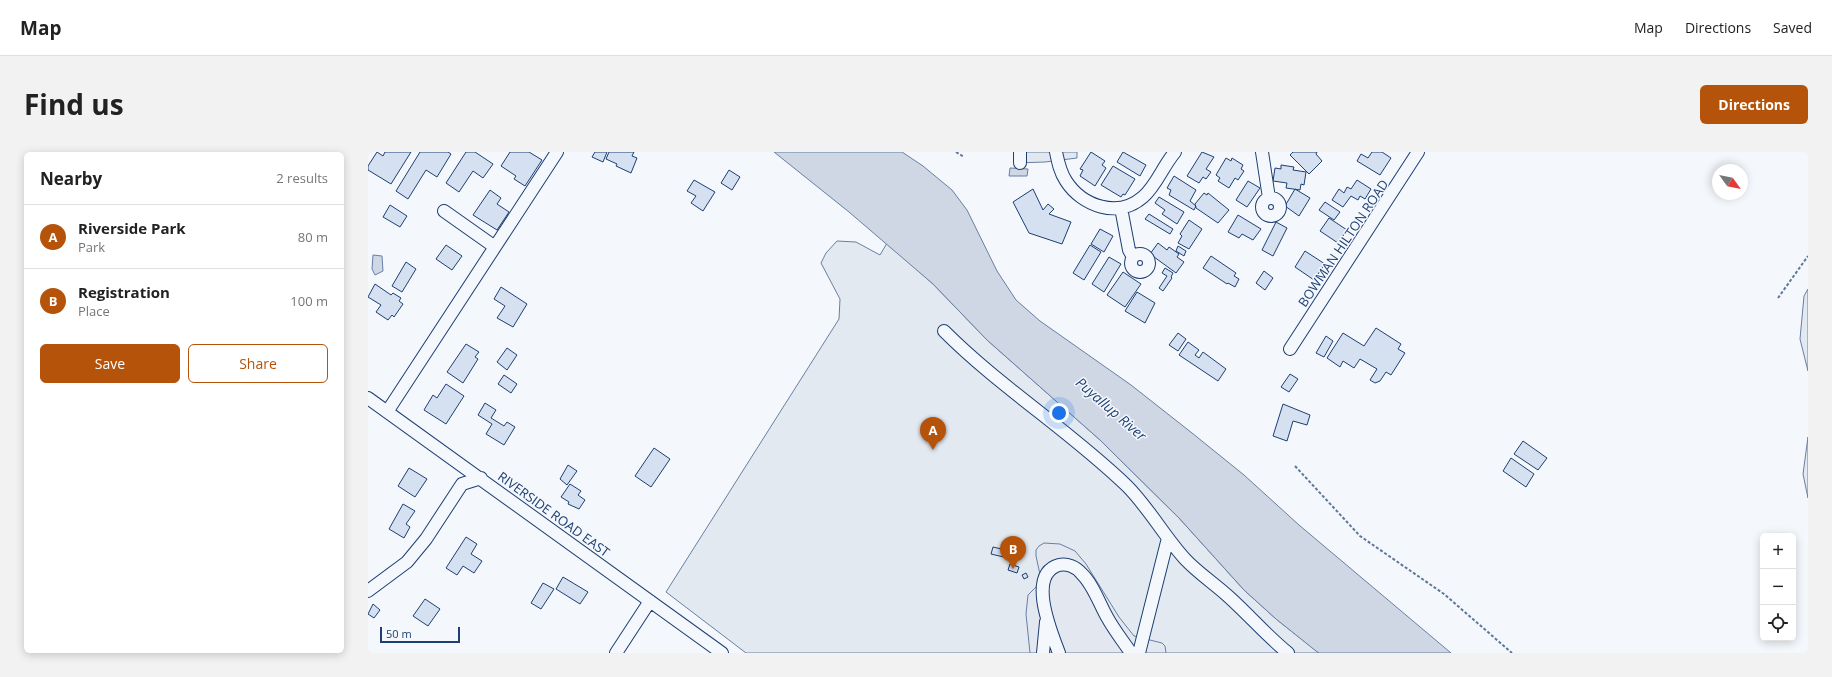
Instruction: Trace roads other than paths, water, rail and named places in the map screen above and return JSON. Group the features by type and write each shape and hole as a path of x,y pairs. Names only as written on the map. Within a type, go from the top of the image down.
{"street":[{"path":"387,412 557,152"},
{"path":"1056,152 1060,170 1065,180 1075,192 1089,203 1102,208 1121,208 1142,198 1151,188 1175,152"},
{"path":"1262,152 1269,198"},
{"name":"BOWMAN HILTON ROAD","path":"1290,349 1400,183 1418,152"},
{"path":"1121,208 1129,250 1133,257"},
{"path":"444,211 495,246"},
{"path":"944,331 974,360 1091,454 1127,486 1146,507 1186,560 1230,598 1288,653"},
{"name":"RIVERSIDE ROAD EAST","path":"368,398 722,653"},
{"path":"368,591 407,562 426,539 462,484 481,478"},
{"path":"1138,653 1168,538"},
{"path":"1043,653 1046,619 1043,590 1050,570 1058,565 1073,566 1085,578 1107,618 1131,653"},
{"path":"616,653 650,601"},
{"path":"1046,619 1059,653"}],"water":[{"name":"Puyallup River","path":"774,152 902,152 923,166 952,190 967,210 997,271 1016,300 1040,321 1131,385 1244,475 1299,525 1451,653 1319,653 1316,651 1276,619 1244,590 1179,518 1100,440 987,340 933,284 849,212"},
{"path":"1010,168 1028,169 1027,176 1009,176"},
{"path":"373,255 382,256 383,271 375,275 372,269"}],"place":[{"name":"Riverside Park","path":"933,450"},
{"name":"Registration","path":"1013,569"}]}
